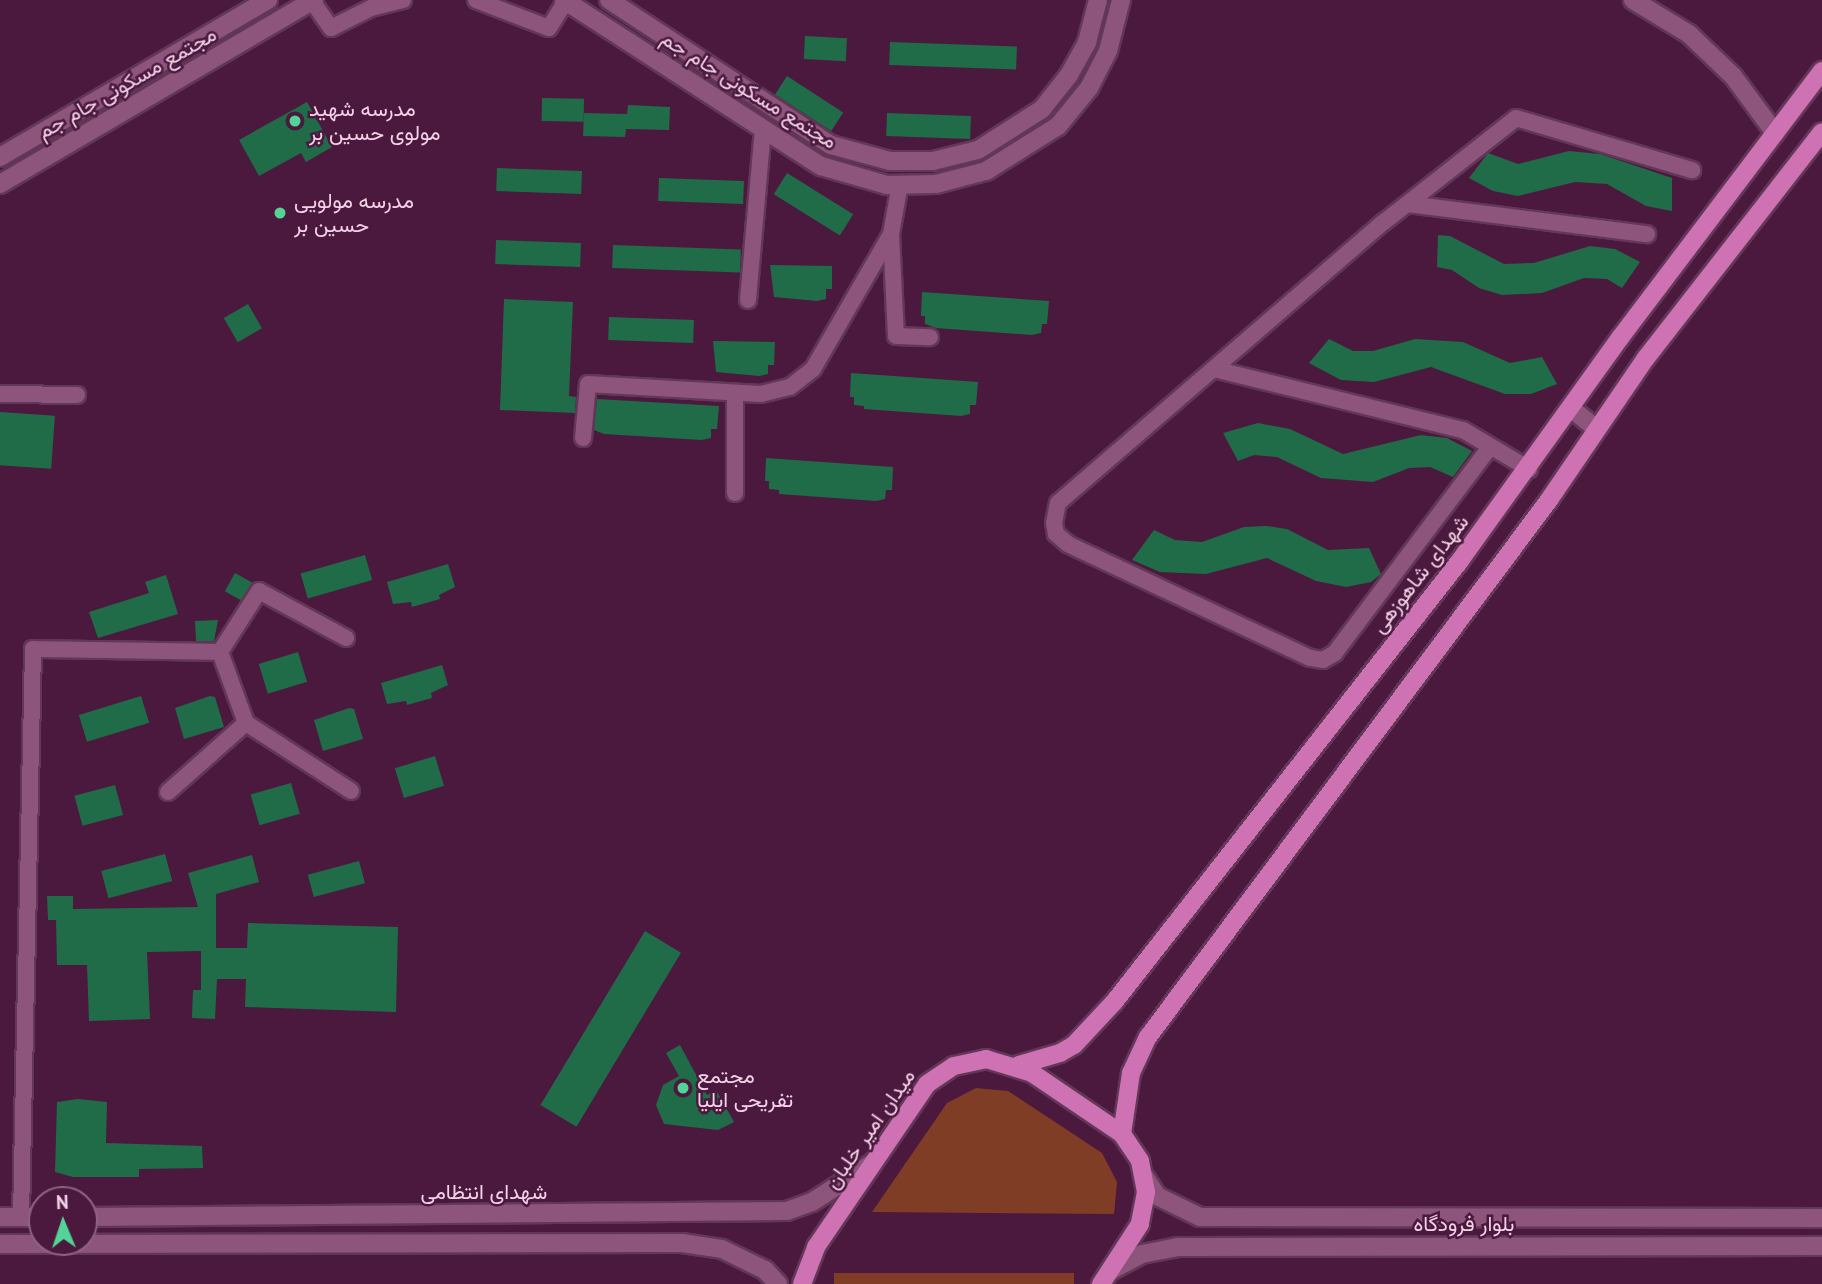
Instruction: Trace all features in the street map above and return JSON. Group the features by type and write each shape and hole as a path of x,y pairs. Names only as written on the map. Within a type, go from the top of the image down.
{"main road":[{"name":"مجتمع مسکونی جام جم","path":"0,157 268,0"},
{"name":"مجتمع مسکونی جام جم","path":"0,184 313,0"},
{"name":"مجتمع مسکونی جام جم","path":"565,0 821,166 853,177 900,184 936,184 986,171 1021,153 1058,125 1089,88 1103,60 1121,0"},
{"name":"مجتمع مسکونی جام جم","path":"608,0 831,145 890,161 933,161 978,150 1042,109 1082,51 1098,0"},
{"path":"1633,0 1689,34 1733,76 1775,133"},
{"path":"1082,51 1103,60"},
{"name":"شهدای شاهوزهی","path":"1018,1065 1060,1054 1089,1032 1529,468 1620,338 1822,71"},
{"path":"76,113 88,132"},
{"path":"1122,1134 1128,1083 1148,1037 1647,358 1822,132"},
{"path":"1572,409 1597,429"},
{"name":"میدان امیر خلبان","path":"802,1284 816,1247 918,1096 940,1073 986,1059 1018,1065 1122,1134 1144,1176"},
{"name":"شهدای انتظامی","path":"98,1217 788,1210 812,1202 871,1164"},
{"path":"1106,1277 1140,1224 1144,1176"},
{"name":"بلوار فرودگاه","path":"1144,1176 1157,1196 1200,1217 1822,1218"},
{"path":"345,1215 347,1243"},
{"path":"0,1217 28,1217"},
{"path":"0,1244 682,1242 722,1249 765,1270 778,1284"},
{"name":"بلوار فرودگاه","path":"1106,1277 1142,1254 1177,1247 1822,1246"}],"street":[{"path":"313,0 331,28 371,8 403,0"},
{"path":"476,0 549,28 565,0"},
{"path":"1490,447 1335,653 1323,660 1310,658 1068,544 1056,534 1058,503 1218,370 1408,204 1516,118 1692,170"},
{"path":"748,300 764,130"},
{"path":"900,184 891,233 896,336 930,337"},
{"path":"1408,204 1647,234"},
{"path":"583,438 588,384 761,394 790,387 813,369 891,233"},
{"path":"1218,370 1463,430 1529,468"},
{"path":"735,393 735,494"},
{"path":"0,394 77,396"},
{"path":"220,652 259,591 346,638"},
{"path":"21,1217 33,649 220,652"},
{"path":"220,652 246,723 351,791"},
{"path":"168,792 246,723"}],"shaded area":[{"path":"976,1088 1008,1091 1102,1153 1117,1182 1114,1214 872,1212 947,1103"},
{"path":"834,1273 1074,1273 1074,1284 834,1284"}],"building":[{"path":"805,36 847,38 846,61 804,59"},
{"path":"890,42 1017,46 1016,69 889,65"},
{"path":"787,76 843,112 831,131 775,94"},
{"path":"542,98 584,99 584,122 542,121"},
{"name":"مدرسه شهید مولوی حسین بر","path":"307,102 332,147 306,162 301,153 259,176 239,140"},
{"path":"628,105 670,107 669,130 626,129 625,137 583,136 584,113 627,114"},
{"path":"887,113 971,116 970,139 886,136"},
{"path":"1569,151 1600,154 1672,178 1672,211 1646,206 1607,184 1575,182 1518,196 1493,191 1469,178 1488,153 1518,164"},
{"path":"497,168 582,171 581,194 496,191"},
{"path":"787,173 853,214 840,236 774,194"},
{"path":"659,178 744,181 743,204 658,201"},
{"path":"1438,235 1450,236 1504,264 1534,263 1590,246 1615,249 1640,262 1622,288 1607,279 1584,278 1542,293 1502,295 1479,288 1452,270 1437,267"},
{"path":"496,240 581,243 580,267 495,264"},
{"path":"613,245 741,249 740,272 612,268"},
{"path":"770,265 832,266 832,289 826,289 826,299 817,301 774,297"},
{"path":"922,292 1049,301 1047,324 1042,324 1041,333 1032,335 936,328 925,324 925,316 921,316"},
{"path":"504,299 573,302 569,396 576,397 575,413 500,410"},
{"path":"248,304 262,328 238,342 224,318"},
{"path":"609,317 694,320 693,343 608,340"},
{"path":"1329,339 1353,351 1373,351 1415,339 1463,342 1510,363 1542,357 1557,384 1531,394 1505,394 1431,367 1374,382 1341,380 1309,363"},
{"path":"713,341 775,342 774,365 768,365 768,374 759,376 716,372"},
{"path":"851,373 978,382 976,405 970,405 970,414 961,416 864,409 864,406 854,405 854,397 850,397"},
{"path":"597,399 719,406 717,429 711,429 711,438 702,440 604,434 594,430"},
{"path":"0,412 55,416 51,469 0,465"},
{"path":"1258,423 1290,429 1343,454 1421,435 1447,438 1472,451 1453,477 1430,467 1409,468 1373,482 1321,478 1277,457 1254,455 1238,461 1223,433"},
{"path":"766,458 893,467 892,490 886,490 885,499 876,501 779,494 779,490 769,489 769,481 765,481"},
{"path":"1244,527 1287,529 1328,550 1369,548 1381,574 1371,582 1346,587 1316,581 1267,558 1206,574 1160,572 1132,560 1154,530 1175,540 1202,542"},
{"path":"365,555 372,580 308,598 301,573"},
{"path":"448,564 455,587 439,595 440,599 412,607 411,602 393,604 387,582"},
{"path":"235,573 253,583 243,602 225,591"},
{"path":"166,575 178,614 98,638 89,612 149,593 145,582"},
{"path":"218,620 214,641 196,641 195,621"},
{"path":"298,652 307,682 268,694 259,664"},
{"path":"442,665 448,685 431,693 432,698 407,705 406,701 387,704 381,683"},
{"path":"141,696 149,723 87,742 79,715"},
{"path":"210,696 215,697 224,727 184,739 175,708"},
{"path":"349,708 354,709 363,739 323,751 314,720"},
{"path":"435,756 444,786 404,798 395,768"},
{"path":"291,783 300,814 259,825 251,795"},
{"path":"115,785 123,815 82,826 74,796"},
{"path":"165,854 172,881 108,898 101,871"},
{"path":"252,855 259,882 216,894 216,948 247,948 248,923 398,927 396,1012 245,1007 246,979 217,979 215,1019 192,1018 193,990 201,990 201,951 147,952 150,1019 89,1021 87,965 57,965 56,920 48,920 47,896 73,896 73,909 198,907 188,873"},
{"path":"359,861 365,883 314,897 308,875"},
{"path":"645,931 681,953 576,1127 540,1105"},
{"name":"مجتمع تفریحی ایلیا","path":"680,1045 707,1095 716,1090 734,1122 718,1130 664,1124 656,1105 663,1085 679,1076 666,1053"},
{"path":"78,1099 107,1102 106,1143 202,1146 203,1168 139,1169 139,1177 73,1177 55,1172 57,1102"}],"place":[{"name":"مدرسه شهید مولوی حسین بر","path":"295,121"},
{"name":"مدرسه مولویی حسین بر","path":"280,213"},
{"name":"مجتمع تفریحی ایلیا","path":"683,1088"}]}
